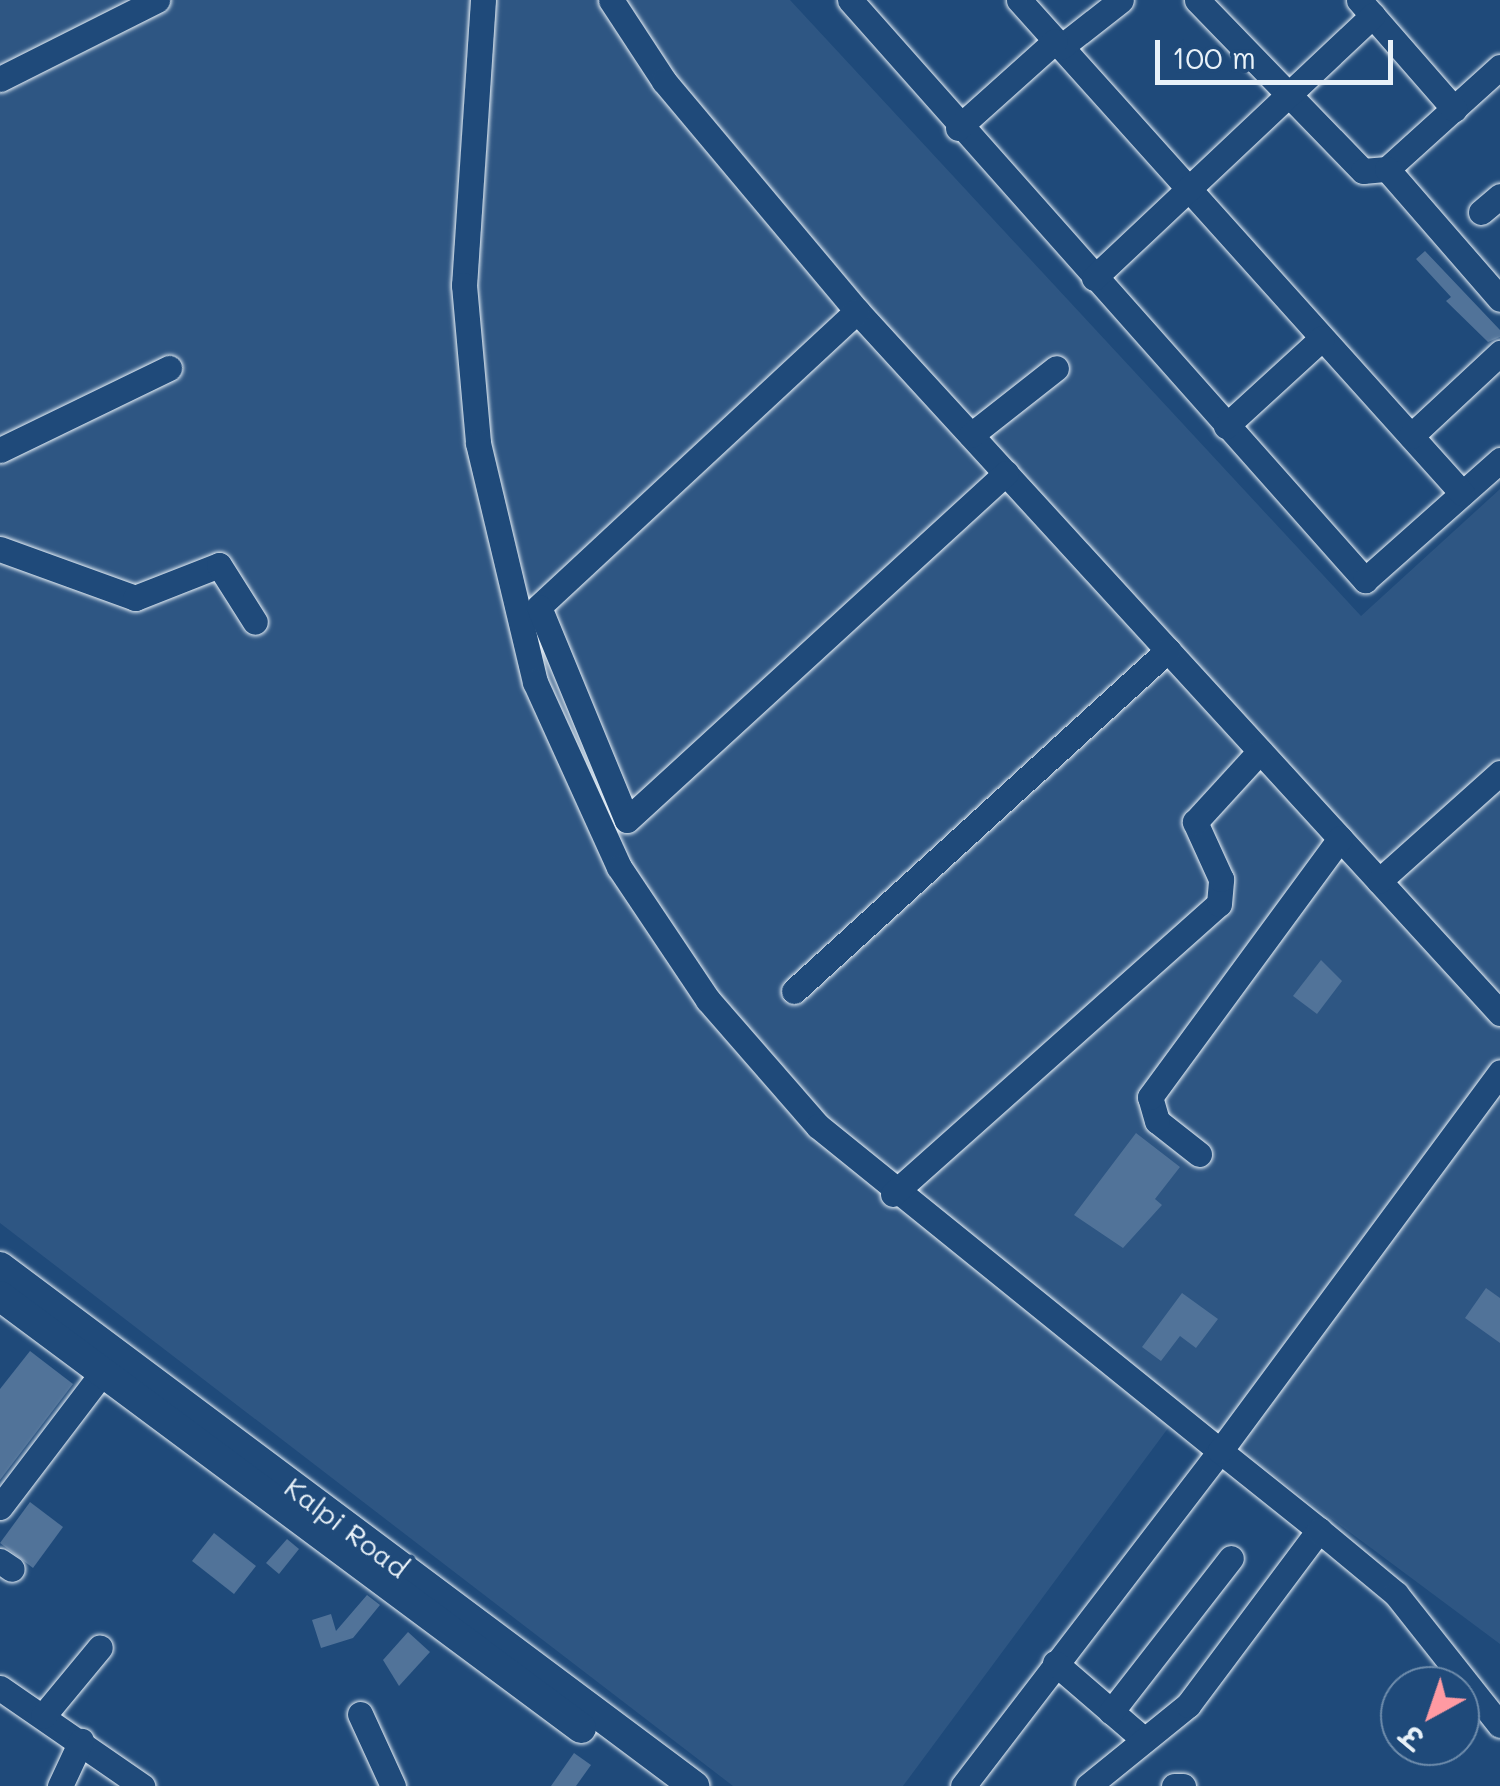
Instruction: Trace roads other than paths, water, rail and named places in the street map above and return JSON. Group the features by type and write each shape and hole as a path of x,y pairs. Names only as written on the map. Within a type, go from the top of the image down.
{"main road":[{"name":"Kalpi Road","path":"0,1267 694,1786"},
{"name":"Kalpi Road","path":"2,1300 660,1786"}],"street":[{"path":"0,79 157,0"},
{"path":"483,0 464,285 471,391 491,517 536,682 619,867 677,956 762,1066 893,1194 1220,1450 1396,1594 1500,1724"},
{"path":"610,0 664,81 857,311 1500,1013"},
{"path":"850,0 958,128 1364,580 1500,460"},
{"path":"1019,0 1462,493"},
{"path":"958,128 1058,44 1122,0"},
{"path":"1197,0 1288,102 1363,171 1387,169 1500,68"},
{"path":"1094,278 1288,102 1366,8 1454,109"},
{"path":"1387,169 1500,299"},
{"path":"857,311 538,607 626,820 1006,473"},
{"path":"1226,426 1322,338"},
{"path":"1411,436 1500,353"},
{"path":"0,450 168,368"},
{"path":"971,435 1056,368"},
{"path":"0,550 136,598 219,565 256,622"},
{"path":"794,991 1168,650"},
{"path":"893,1194 1218,904 1221,880 1195,822 1260,751"},
{"path":"1380,881 1500,773"},
{"path":"1198,1154 1157,1121 1150,1097 1340,838"},
{"path":"963,1786 1220,1450 1500,1072"},
{"path":"0,1507 103,1372"},
{"path":"1088,1786 1141,1737 1199,1692 1319,1530"},
{"path":"1111,1712 1231,1558"},
{"path":"44,1716 100,1648"},
{"path":"1054,1663 1141,1737"},
{"path":"0,1688 142,1786"},
{"path":"360,1714 393,1786"},
{"path":"60,1786 81,1742"},
{"path":"1174,1786 1182,1786"}]}
